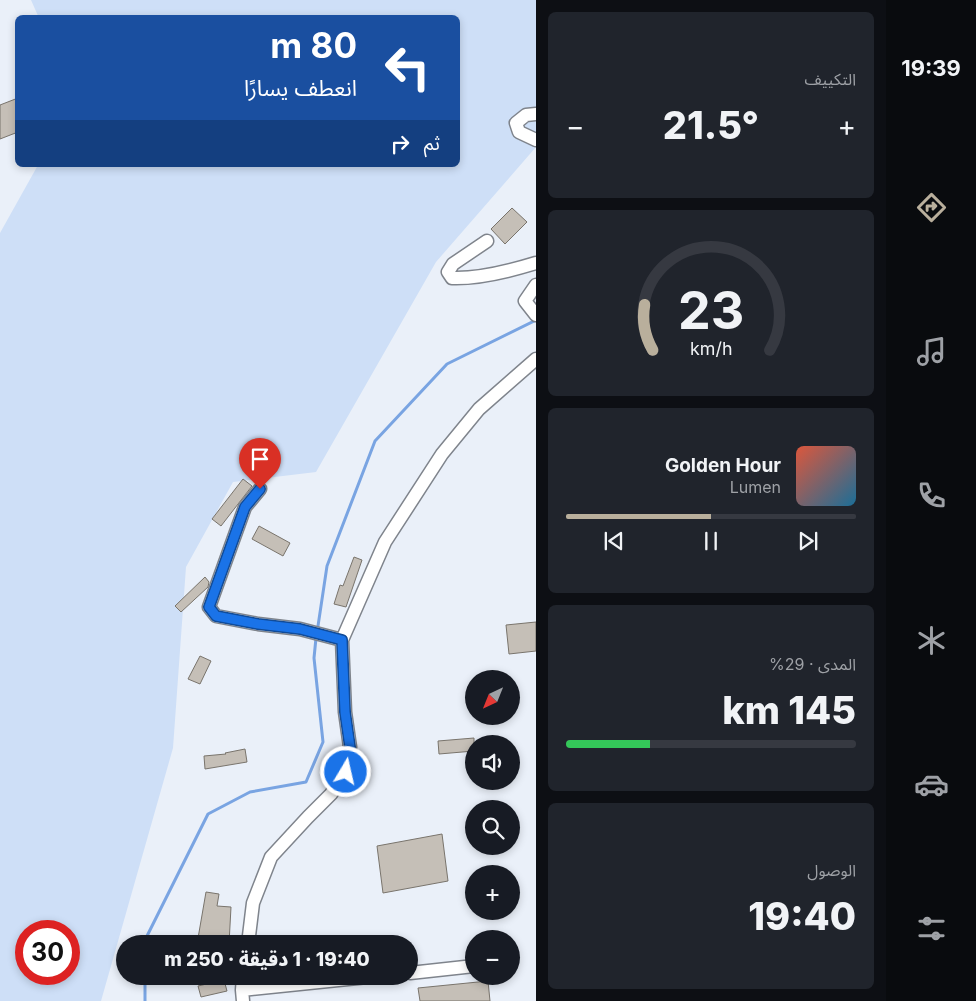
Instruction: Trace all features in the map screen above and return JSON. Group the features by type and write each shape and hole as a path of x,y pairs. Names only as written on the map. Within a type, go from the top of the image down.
{"street":[{"path":"536,114 526,116 516,123 519,132 536,140"},
{"path":"487,241 453,264 448,272 452,278 516,269 536,263"},
{"path":"536,285 525,301 536,315"},
{"path":"249,935 253,903 271,858 331,794 346,772 350,747 345,712 342,640 385,542 442,454 479,409 536,358"},
{"path":"260,489 245,507 209,607 216,616 300,629 342,640"},
{"path":"418,972 465,967"},
{"path":"242,996 316,985"}],"shaded area":[{"path":"31,0 536,0 536,147 436,262 316,472 233,482 186,567 173,748 120,935 116,935 116,948 101,1001 0,1001 0,233 37,167 460,167 460,15 38,15"}],"building":[{"path":"15,99 15,133 0,139 0,105"},
{"path":"512,208 527,222 505,244 491,229"},
{"path":"243,479 252,486 221,526 212,519"},
{"path":"259,526 290,543 283,556 252,539"},
{"path":"354,557 362,560 346,607 334,604 340,585 343,586"},
{"path":"205,577 209,582 208,587 181,612 175,606"},
{"path":"536,622 536,651 509,654 506,625"},
{"path":"200,656 211,661 200,684 188,679"},
{"path":"465,739 465,752 439,754 438,741"},
{"path":"245,749 247,762 205,769 204,756 226,754"},
{"path":"442,834 448,881 383,893 377,846"},
{"path":"206,892 219,894 217,906 231,907 229,935 199,935"},
{"path":"465,983 465,985 488,985 490,1001 420,1001 418,988"},
{"path":"225,985 227,991 201,997 198,986"}],"waterway":[{"path":"318,626 327,566 375,441 447,364 536,320"},
{"path":"148,935 208,814 250,792 306,782 323,742 314,658 316,638"},
{"path":"145,985 145,1001"}],"route":[{"path":"260,489 245,507 209,607 216,616 300,629 342,640 345,712 350,747 346,772"}]}
